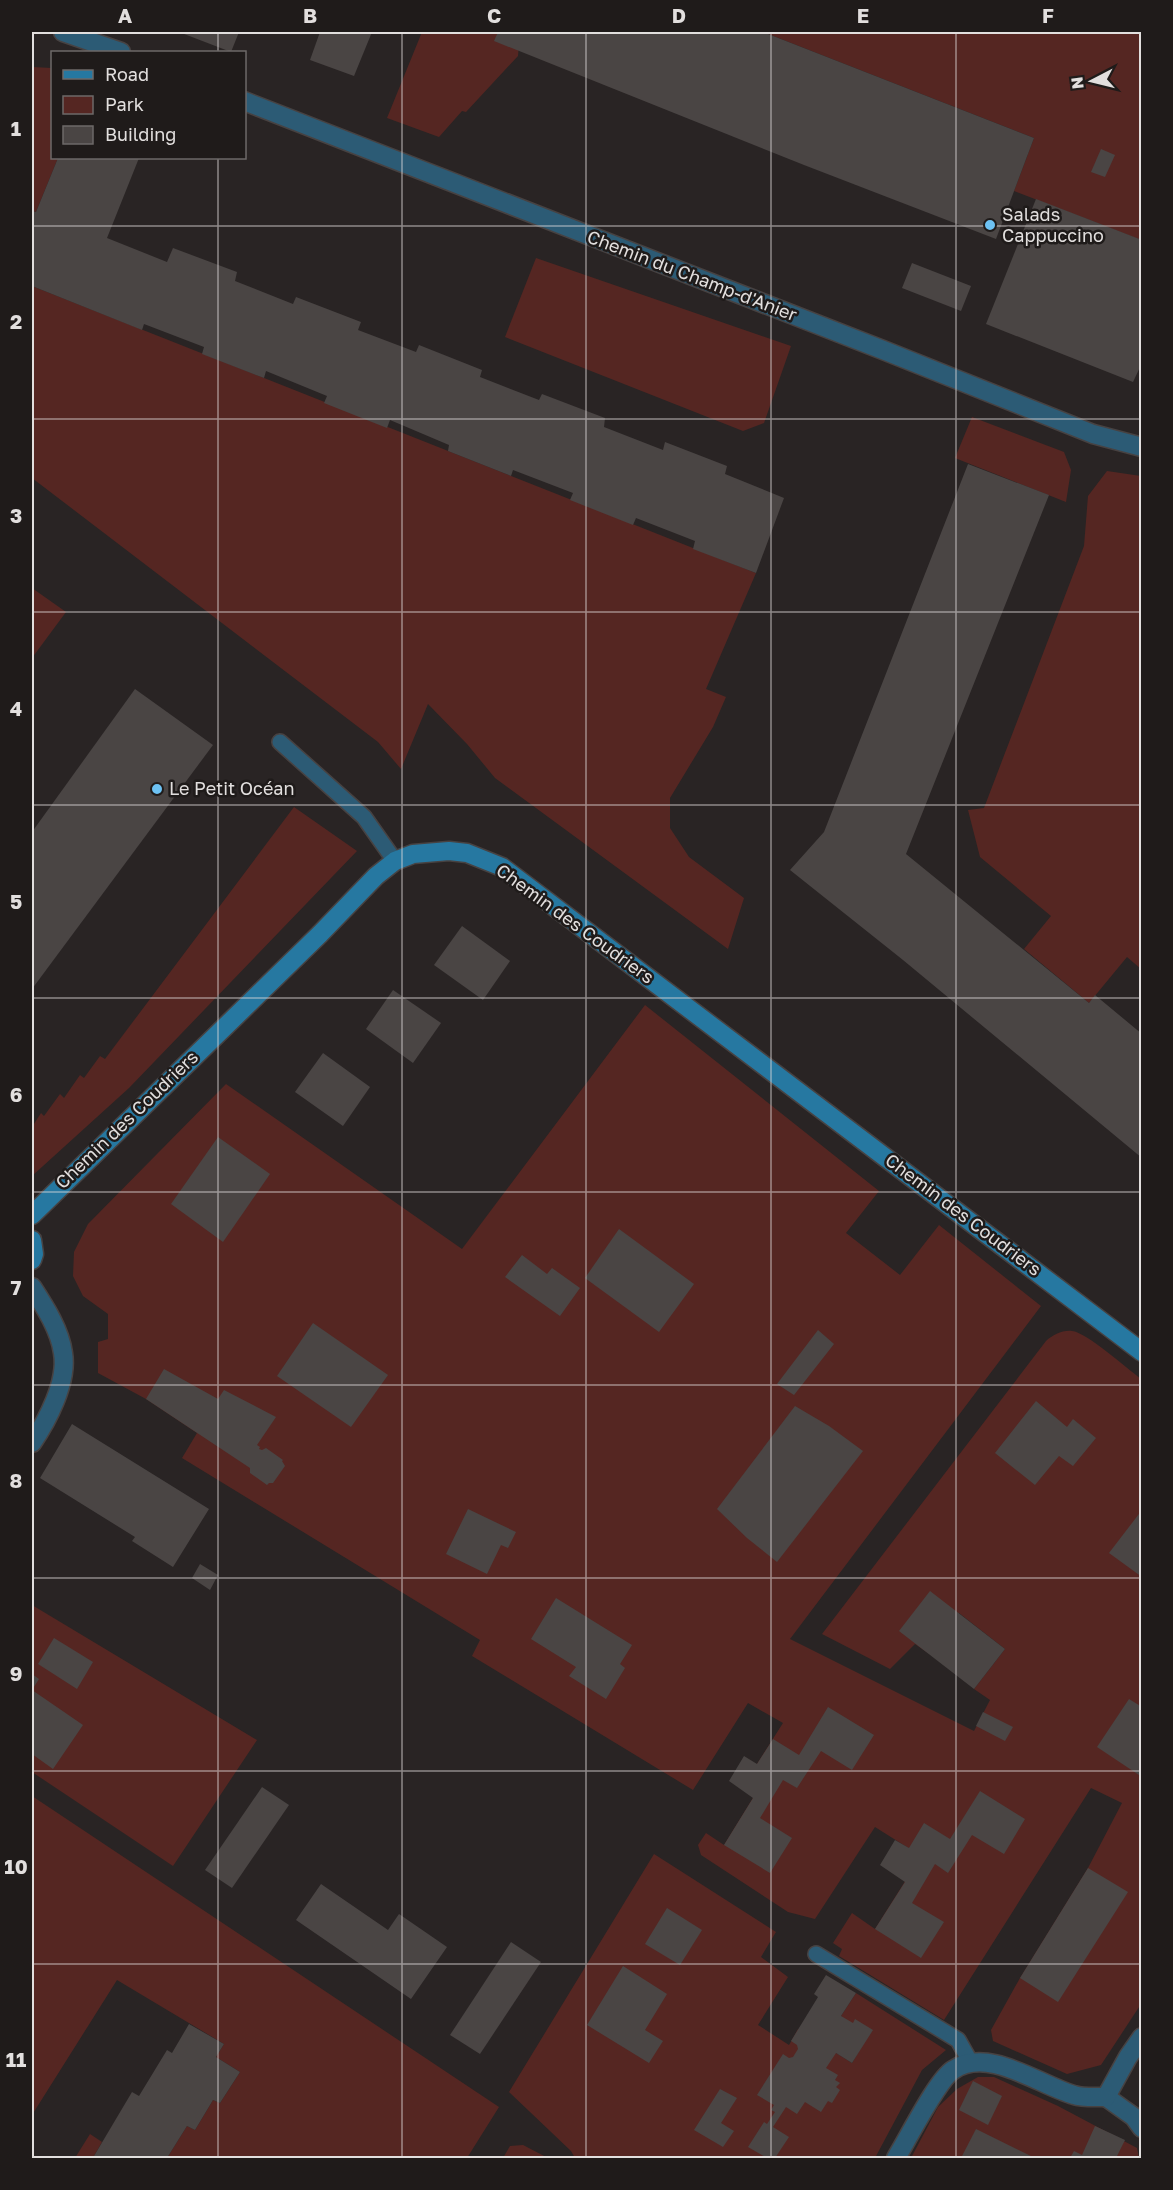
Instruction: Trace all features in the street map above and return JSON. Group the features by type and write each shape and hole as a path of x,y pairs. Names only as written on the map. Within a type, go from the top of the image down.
{"street":[{"path":"63,32 118,51"},
{"name":"Chemin du Champ-d'Anier","path":"246,102 883,350 1093,435 1142,447"},
{"name":"Chemin des Coudriers","path":"32,1215 320,934 376,876 395,861 413,854 449,851 467,853 502,867 1142,1352"},
{"path":"32,1240 34,1254 32,1260"},
{"path":"32,1287 51,1319 63,1354 63,1375 47,1420 32,1443"},
{"path":"1106,2097 1142,2037"},
{"path":"896,2158 941,2082 953,2069 971,2063 993,2062 1076,2096 1106,2097 1134,2118 1142,2128"}],"lane":[{"path":"280,742 364,818 395,861"},
{"path":"816,1954 958,2040 971,2063"}],"green space":[{"path":"422,32 520,32 518,56 466,112 462,111 439,137 387,118"},
{"path":"763,32 1141,32 1141,240 1014,191 1034,138"},
{"path":"32,67 51,68 51,159 58,159 36,212 32,211"},
{"path":"536,258 791,346 764,423 743,431 505,337"},
{"path":"32,286 756,573 706,689 726,697 713,727 670,798 670,828 689,857 744,898 728,949 495,778 467,744 428,704 401,769 378,742 32,478"},
{"path":"972,417 1064,452 1071,470 1066,502 955,458"},
{"path":"1107,471 1141,476 1141,969 1127,957 1089,1003 1024,949 1051,916 980,857 968,810 984,808 1084,546 1088,496"},
{"path":"32,588 66,612 32,658"},
{"path":"294,807 357,851 129,1088 32,1176 32,1127 41,1113 44,1116 60,1094 64,1098 80,1075 84,1078 100,1056 105,1059"},
{"path":"645,1005 879,1191 846,1233 900,1275 939,1225 1041,1306 790,1639 974,1731 990,1700 974,1689 1005,1649 959,1613 928,1653 915,1644 890,1669 822,1634 1046,1341 1065,1331 1078,1333 1097,1344 1141,1379 1141,2004 1101,2065 1067,2074 993,2041 991,2030 1020,1978 1088,1868 1122,1803 1091,1788 944,2020 839,1956 842,1949 833,1943 852,1913 875,1929 921,1856 875,1827 815,1919 788,1912 701,1855 698,1845 706,1833 724,1845 769,1772 757,1764 783,1723 748,1703 693,1790 472,1656 480,1640 182,1458 197,1433 146,1399 98,1373 98,1342 108,1339 108,1314 83,1296 73,1276 74,1252 88,1224 226,1084 462,1249"},
{"path":"32,1605 257,1740 173,1866 32,1772"},
{"path":"32,1796 499,2107 467,2158 167,2158 187,2126 195,2130 213,2100 220,2103 240,2072 216,2057 224,2044 117,1980 32,2115"},
{"path":"654,1854 776,1932 761,1957 788,1977 758,2025 789,2045 798,2029 852,2063 862,2046 841,2016 856,1993 946,2050 922,2070 875,2158 575,2158 571,2151 509,2092"},
{"path":"978,2077 994,2077 1058,2106 1137,2148 1139,2158 911,2158 938,2107 957,2089"},
{"path":"90,2134 102,2142 94,2156 98,2158 75,2158"},
{"path":"523,2145 548,2158 503,2158 510,2146"}],"building":[{"path":"179,32 239,32 231,51"},
{"path":"320,32 372,32 354,76 310,60"},
{"path":"498,32 763,32 1034,138 996,239 494,41"},
{"path":"1101,149 1115,155 1105,177 1091,172"},
{"path":"58,159 139,159 107,238 167,262 173,248 237,272 235,281 293,304 296,297 361,322 358,330 416,352 419,345 482,370 480,377 539,400 542,394 605,418 604,427 663,450 665,442 727,466 725,474 784,498 756,573 693,549 695,541 636,518 633,525 570,500 573,493 513,470 511,476 448,451 449,445 390,420 387,428 324,403 327,396 266,371 264,378 202,354 204,347 144,324 142,330 32,286 32,211 36,212"},
{"path":"1036,199 1142,240 1142,363 1133,382 986,324"},
{"path":"912,263 971,286 961,311 902,288"},
{"path":"968,464 1049,495 906,854 1089,1003 1095,995 1142,1034 1142,1158 903,960 790,870 824,832"},
{"path":"135,689 213,745 32,989 32,832"},
{"path":"462,926 510,961 483,1000 434,965"},
{"path":"393,990 441,1023 413,1063 366,1029"},
{"path":"323,1053 370,1087 343,1126 295,1092"},
{"path":"218,1137 270,1174 223,1242 171,1204"},
{"path":"619,1229 694,1284 659,1332 585,1278"},
{"path":"522,1255 547,1274 552,1268 580,1288 560,1316 505,1277"},
{"path":"313,1323 388,1375 351,1427 277,1376"},
{"path":"818,1330 834,1344 794,1395 777,1384"},
{"path":"164,1369 218,1399 224,1390 276,1417 257,1445 259,1449 266,1448 283,1460 285,1466 273,1483 267,1485 250,1473 250,1468 146,1399"},
{"path":"1036,1401 1067,1427 1073,1419 1096,1438 1073,1466 1059,1456 1035,1485 995,1453"},
{"path":"795,1406 829,1426 863,1451 777,1562 747,1538 717,1509"},
{"path":"72,1424 209,1509 173,1567 132,1541 135,1537 40,1478"},
{"path":"468,1509 516,1532 508,1548 501,1545 487,1574 446,1554"},
{"path":"1142,1510 1142,1577 1109,1553"},
{"path":"200,1564 218,1575 210,1590 192,1578"},
{"path":"930,1591 1005,1649 974,1689 899,1631"},
{"path":"556,1598 632,1645 620,1664 625,1668 606,1699 569,1676 576,1667 531,1639"},
{"path":"54,1638 93,1662 77,1689 38,1664"},
{"path":"32,1674 39,1679 32,1690"},
{"path":"32,1690 83,1725 53,1769 32,1754"},
{"path":"1129,1699 1142,1707 1142,1777 1097,1747"},
{"path":"828,1707 874,1735 852,1770 821,1751 797,1788 783,1780 760,1818 792,1838 770,1873 724,1845 753,1798 729,1781 744,1756 757,1764 773,1739 799,1755"},
{"path":"983,1712 1013,1727 1005,1741 976,1726"},
{"path":"262,1787 289,1805 232,1888 205,1870"},
{"path":"980,1791 1025,1819 1004,1854 972,1835 948,1873 935,1864 912,1903 944,1922 921,1958 875,1929 905,1882 880,1865 895,1840 909,1848 924,1823 950,1839"},
{"path":"1088,1868 1128,1892 1058,2002 1020,1978"},
{"path":"321,1884 388,1930 399,1914 447,1947 411,1999 296,1920"},
{"path":"667,1908 702,1930 680,1965 645,1944"},
{"path":"511,1942 541,1962 480,2054 450,2035"},
{"path":"623,1966 667,1994 645,2030 663,2041 649,2063 587,2025"},
{"path":"826,1975 856,1993 841,2016 853,2023 855,2019 873,2030 852,2063 836,2053 826,2068 838,2075 835,2080 840,2083 836,2087 840,2090 832,2103 828,2101 821,2112 805,2102 797,2114 786,2107 773,2127 789,2137 775,2158 767,2158 748,2147 764,2122 767,2124 775,2112 771,2110 774,2105 757,2095 783,2054 789,2058 793,2057 798,2049 797,2045 791,2041 818,1997 814,1994"},
{"path":"189,2024 224,2044 216,2057 240,2072 220,2103 213,2100 195,2130 187,2126 167,2158 98,2158 94,2156 132,2092 139,2096 167,2050 172,2053"},
{"path":"973,2081 1002,2096 988,2125 959,2110"},
{"path":"720,2089 737,2098 721,2123 734,2131 723,2147 694,2130"},
{"path":"1095,2126 1125,2140 1116,2158 1070,2158 1074,2151 1082,2155"},
{"path":"976,2129 1035,2158 961,2158"}],"place":[{"name":"Salads Cappuccino","path":"990,225"},
{"name":"Le Petit Océan","path":"157,789"}]}
